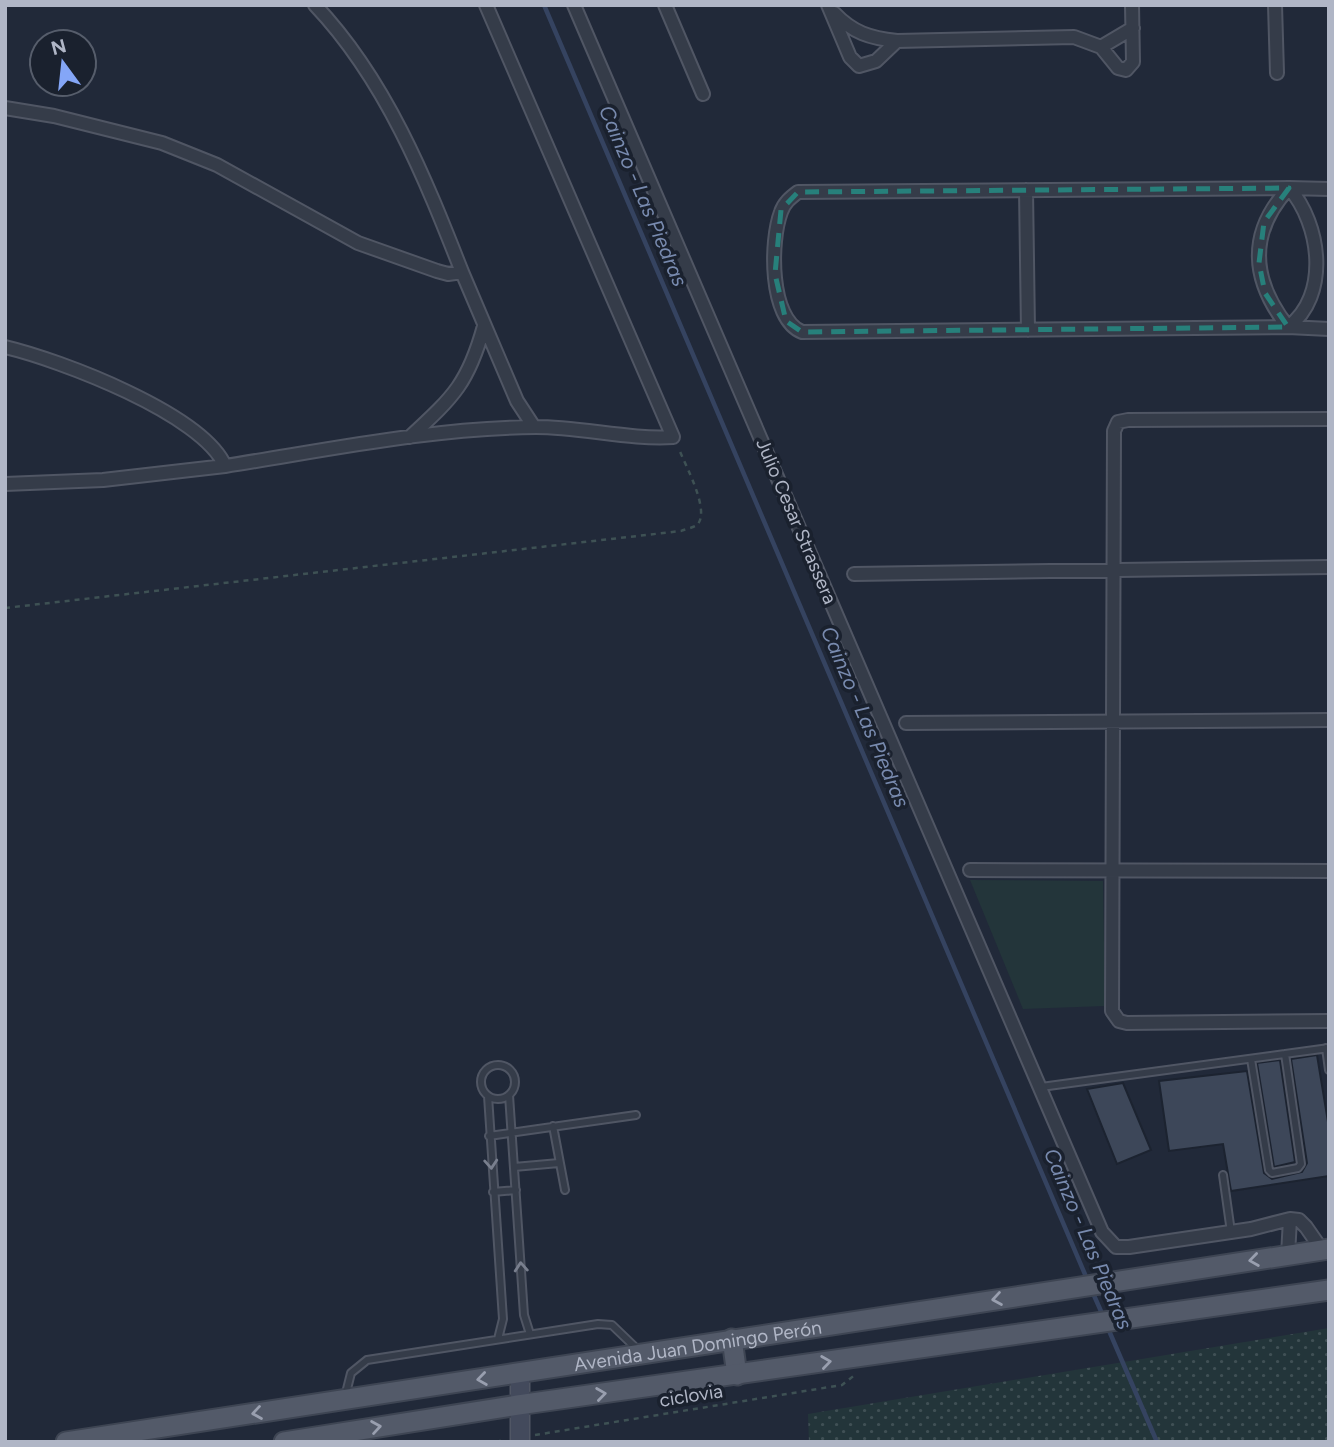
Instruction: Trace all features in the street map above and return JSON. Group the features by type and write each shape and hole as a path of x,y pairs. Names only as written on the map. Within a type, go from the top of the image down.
{"main road":[{"name":"Avenida Juan Domingo Perón","path":"66,1442 1325,1250"},
{"name":"Avenida Juan Domingo Perón","path":"284,1442 518,1405 1329,1290"},
{"path":"732,1339 737,1375"}],"street":[{"path":"316,5 366,70 395,118 517,401 534,427"},
{"path":"5,484 93,480 225,466 410,437 534,427 581,428 654,438 673,437 486,5"},
{"name":"Julio Cesar Strassera","path":"574,5 1108,1242 1116,1247 1129,1247 1231,1233"},
{"path":"665,5 703,94"},
{"path":"829,7 856,32 870,38 897,41 1074,37 1101,47 1118,68 1126,70 1133,62 1132,5"},
{"path":"1275,5 1277,73"},
{"path":"829,7 850,57 859,66 876,61 897,41"},
{"path":"1101,47 1133,28"},
{"path":"5,108 54,116 162,143 217,165 358,243 437,271 448,274 462,272"},
{"path":"1288,327 1303,315 1322,259 1305,210 1289,188"},
{"path":"1288,327 1265,293 1259,263 1264,222 1289,188"},
{"path":"1329,189 798,192 781,210 775,263 778,295 786,321 802,332 1288,327 1329,329"},
{"path":"1026,190 1028,330"},
{"path":"410,437 453,397 474,360 484,326"},
{"path":"5,346 79,371 160,409 210,443 225,466"},
{"path":"1329,419 1128,420 1118,422 1114,431 1112,1011 1119,1021 1329,1021"},
{"path":"854,574 1329,567"},
{"path":"906,723 1329,720"},
{"path":"970,870 1329,871"},
{"path":"1288,1255 1290,1219"},
{"path":"1231,1233 1290,1219 1299,1220 1325,1250"},
{"path":"519,1440 520,1374"}],"lane":[{"path":"1041,1087 1327,1048 1329,1070"},
{"path":"1251,1059 1269,1170 1272,1173 1298,1168 1300,1164 1285,1054"},
{"path":"509,1095 498,1099 488,1096 481,1087 481,1076 489,1067 500,1064 510,1069 515,1080 509,1095 524,1315 530,1334"},
{"path":"488,1096 503,1319 498,1339"},
{"path":"489,1136 636,1115"},
{"path":"553,1126 565,1190"},
{"path":"514,1167 559,1163"},
{"path":"1223,1175 1231,1233"},
{"path":"493,1192 516,1190"},
{"path":"345,1400 351,1373 367,1360 530,1334 598,1324 612,1325 625,1335 641,1354"}],"path":[{"path":"5,608 681,531 696,526 702,516 700,501 673,437"},
{"name":"ciclovia","path":"495,1442 842,1385 880,1354"}],"highlighted area":[{"path":"1289,188 1264,222 1259,263 1265,293 1288,327 802,332 786,321 775,274 781,210 798,192"}],"shaded area":[{"path":"970,880 1103,881 1105,1006 1023,1009"},
{"path":"1329,1328 1329,1442 809,1442 808,1414"}],"building":[{"path":"1317,1055 1329,1128 1329,1176 1231,1191 1223,1144 1169,1151 1159,1081 1247,1071 1264,1173 1272,1179 1302,1172 1307,1163 1291,1059"},
{"path":"1280,1060 1295,1162 1274,1167 1257,1063"},
{"path":"1123,1083 1151,1150 1117,1164 1087,1089"}],"waterway":[{"name":"Cainzo - Las Piedras","path":"544,5 1087,1279"},
{"name":"Cainzo - Las Piedras","path":"1092,1291 1104,1318"},
{"name":"Cainzo - Las Piedras","path":"1107,1326 1157,1442"}]}
